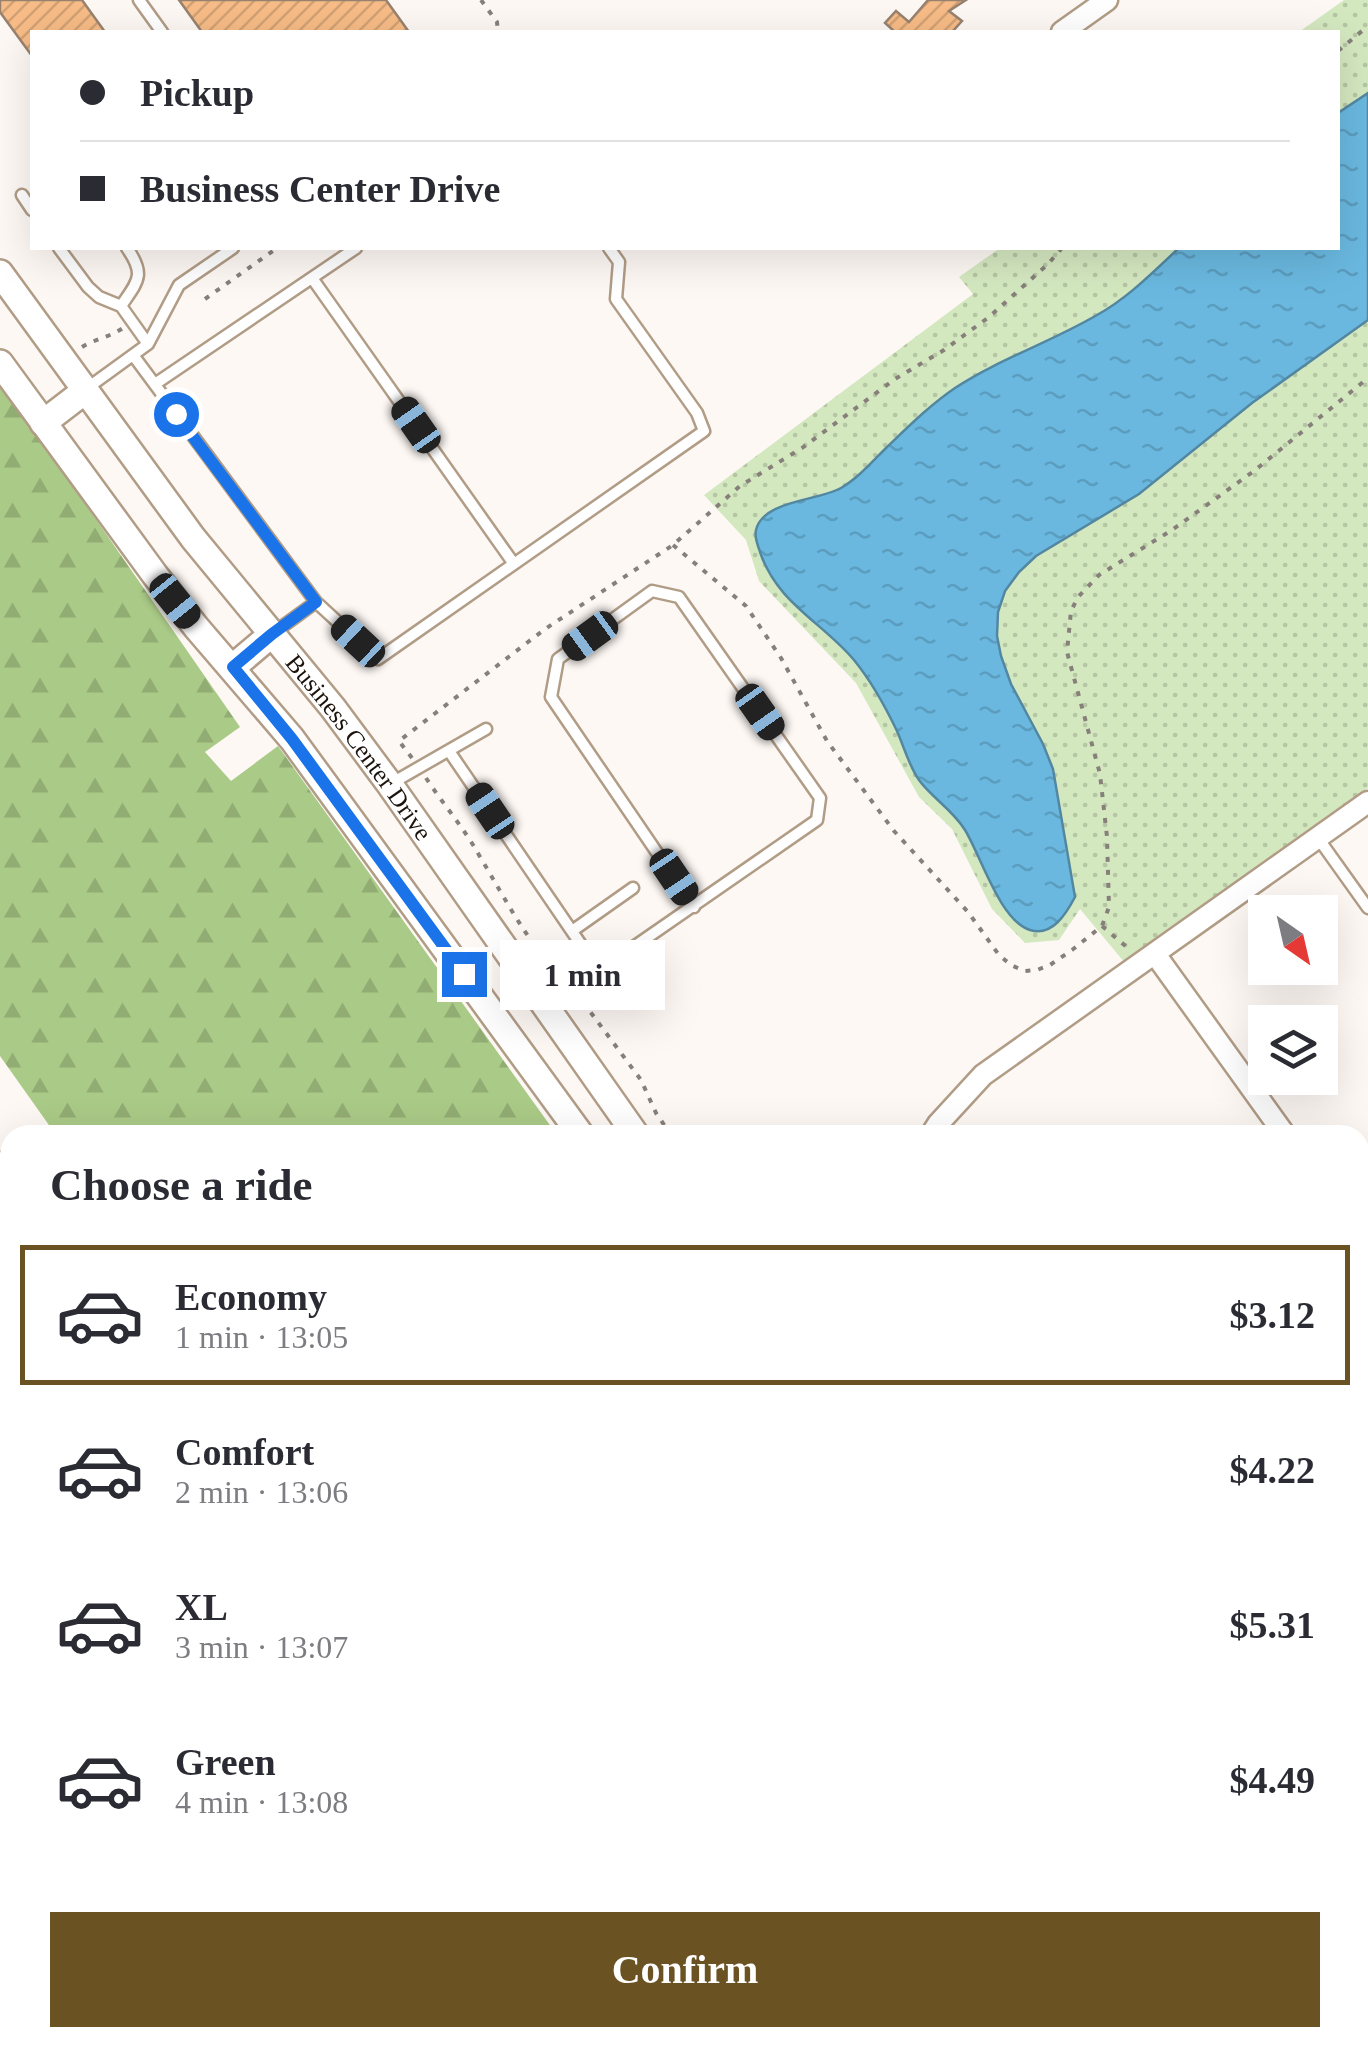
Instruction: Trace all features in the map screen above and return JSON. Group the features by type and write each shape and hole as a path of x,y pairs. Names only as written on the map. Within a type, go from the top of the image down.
{"street":[{"path":"1065,30 1107,0"},
{"name":"Business Center Drive","path":"0,273 193,538 333,708 390,784 629,1125"},
{"name":"Business Center Drive","path":"0,362 165,588 292,739 347,812 574,1125"},
{"path":"43,423 86,390"},
{"path":"233,667 272,634"},
{"path":"937,1125 983,1075 1318,838 1365,812"},
{"path":"1155,954 1278,1125"}],"lane":[{"path":"140,0 161,30"},
{"path":"22,195 30,207"},
{"path":"60,250 88,288 121,306 148,344"},
{"path":"121,306 138,280 139,265 128,250"},
{"path":"86,390 148,344 178,285 230,250"},
{"path":"154,384 353,250"},
{"path":"133,356 316,602 378,659 704,431 697,413 616,299 619,262 610,250"},
{"path":"312,278 514,564"},
{"path":"550,1013 600,972 694,907 816,820 820,798 679,597 652,590 558,659 551,697 694,907"},
{"path":"272,634 316,602"},
{"path":"390,784 486,730"},
{"path":"449,751 600,972"},
{"path":"1318,838 1368,908"},
{"path":"572,931 634,888"}],"path":[{"path":"481,0 498,22 498,30"},
{"path":"1340,49 1368,26"},
{"path":"206,299 274,250"},
{"path":"664,1125 641,1080 592,1012 520,927 478,852 398,741 546,629 673,546 740,486 814,440 895,379 989,317 1060,250"},
{"path":"673,546 746,606 781,658 827,742 894,831 968,912 999,955 1024,971 1037,970 1050,965 1102,926 1109,908 1100,774 1067,652 1071,611 1078,597 1100,575 1172,530 1254,471 1368,378"}],"green space":[{"path":"1344,0 1368,0 1368,788 1125,963 1080,909 1059,940 1025,943 992,909 952,829 919,797 856,683 759,581 746,540 704,495 973,294 959,277 997,250 1340,250 1340,30 1302,30"},
{"path":"0,381 240,727 205,752 231,781 278,746 550,1125 49,1125 0,1056"}],"water":[{"path":"1368,93 1368,320 1252,403 1139,494 1036,556 1005,591 998,612 1001,656 1053,769 1075,897 1052,927 1030,930 1019,924 1000,901 960,823 919,780 888,712 861,668 777,585 760,552 756,530 761,520 780,507 847,484 955,388 1108,308 1177,250 1340,250 1340,112"}],"building":[{"path":"0,0 82,0 104,30 30,30 30,53 0,12"},
{"path":"179,0 386,0 408,30 201,30"},
{"path":"928,0 966,0 949,11 962,21 954,30 893,30 885,23 896,11 909,22"}],"route":[{"path":"176,414 316,602 233,667 347,812 464,974"}]}
